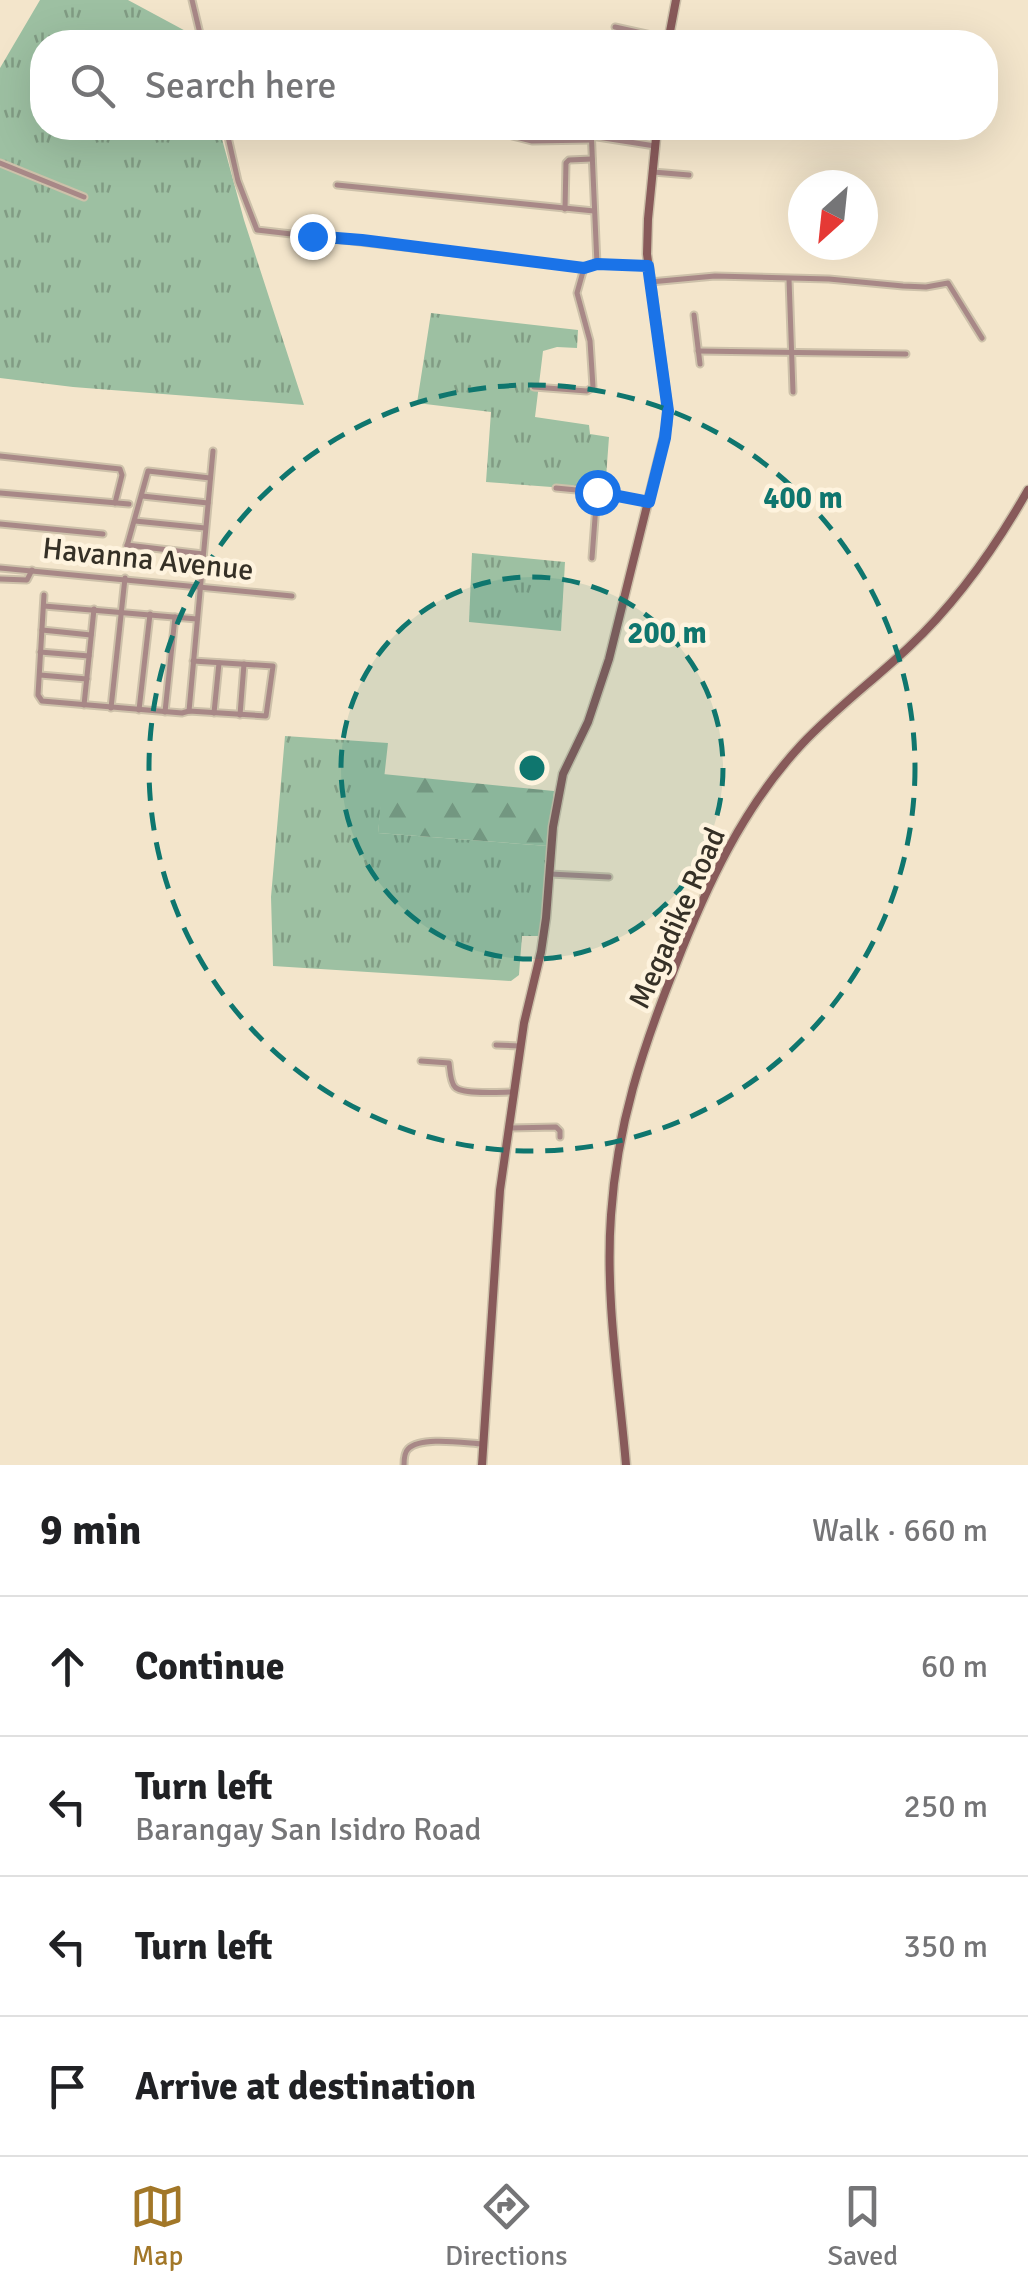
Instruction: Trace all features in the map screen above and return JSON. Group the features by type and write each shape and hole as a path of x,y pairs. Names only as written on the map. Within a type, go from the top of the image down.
{"street":[{"path":"192,0 199,30"},
{"path":"670,30 676,0"},
{"path":"615,27 626,30"},
{"path":"229,140 238,181 257,230 584,268 597,264 648,266"},
{"path":"592,140 597,264"},
{"path":"608,140 655,146"},
{"path":"482,1465 500,1190 520,1046 540,952 552,827 563,774 588,722 609,659 665,438 668,411 648,266 656,140"},
{"path":"565,209 566,162 592,159"},
{"path":"0,163 84,197"},
{"path":"653,172 689,174"},
{"path":"337,185 594,212"},
{"path":"534,387 592,389 590,341 577,293 584,268"},
{"path":"650,282 714,276 926,287 948,283 982,338"},
{"path":"789,279 793,392"},
{"path":"694,315 700,364"},
{"path":"698,351 906,354"},
{"path":"189,711 212,451"},
{"path":"0,456 120,468 115,503"},
{"path":"203,554 127,545 148,472 210,478"},
{"path":"556,488 649,502"},
{"name":"Megadike Road","path":"626,1465 610,1302 610,1220 618,1151 637,1069 695,917 745,821 774,777 814,732 940,615 983,562 1028,490"},
{"path":"0,492 129,504"},
{"path":"592,558 597,492"},
{"path":"142,496 208,503"},
{"path":"135,521 206,528"},
{"path":"0,524 104,534"},
{"name":"Havanna Avenue","path":"0,568 292,596"},
{"path":"0,579 26,580 32,570"},
{"path":"111,708 125,578"},
{"path":"44,594 38,695 42,701 266,716 272,666 194,661"},
{"path":"44,606 197,619"},
{"path":"84,705 94,610"},
{"path":"139,710 150,614"},
{"path":"165,712 175,616"},
{"path":"42,630 91,635"},
{"path":"40,652 89,656"},
{"path":"214,713 219,663"},
{"path":"240,714 244,664"},
{"path":"39,675 87,679"},
{"path":"550,874 609,877"},
{"path":"496,1044 520,1046"},
{"path":"421,1060 448,1063 452,1082 458,1089 513,1092"},
{"path":"507,1128 556,1127 560,1137"},
{"path":"404,1465 408,1449 429,1442 483,1444"}],"green space":[{"path":"40,0 128,0 184,30 30,30 30,140 222,140 304,405 0,378 0,68"},
{"path":"431,313 578,330 577,348 543,351 535,417 589,425 590,434 609,437 605,491 486,482 491,412 417,403"},
{"path":"472,553 565,562 561,631 469,622"},
{"path":"285,736 388,743 378,833 548,846 540,936 522,936 519,975 511,981 273,966 271,897"},
{"path":"383,774 554,791 548,846 378,833"}],"route":[{"path":"312,236 584,268 597,264 648,266 668,411 665,438 649,502 597,492"}]}
